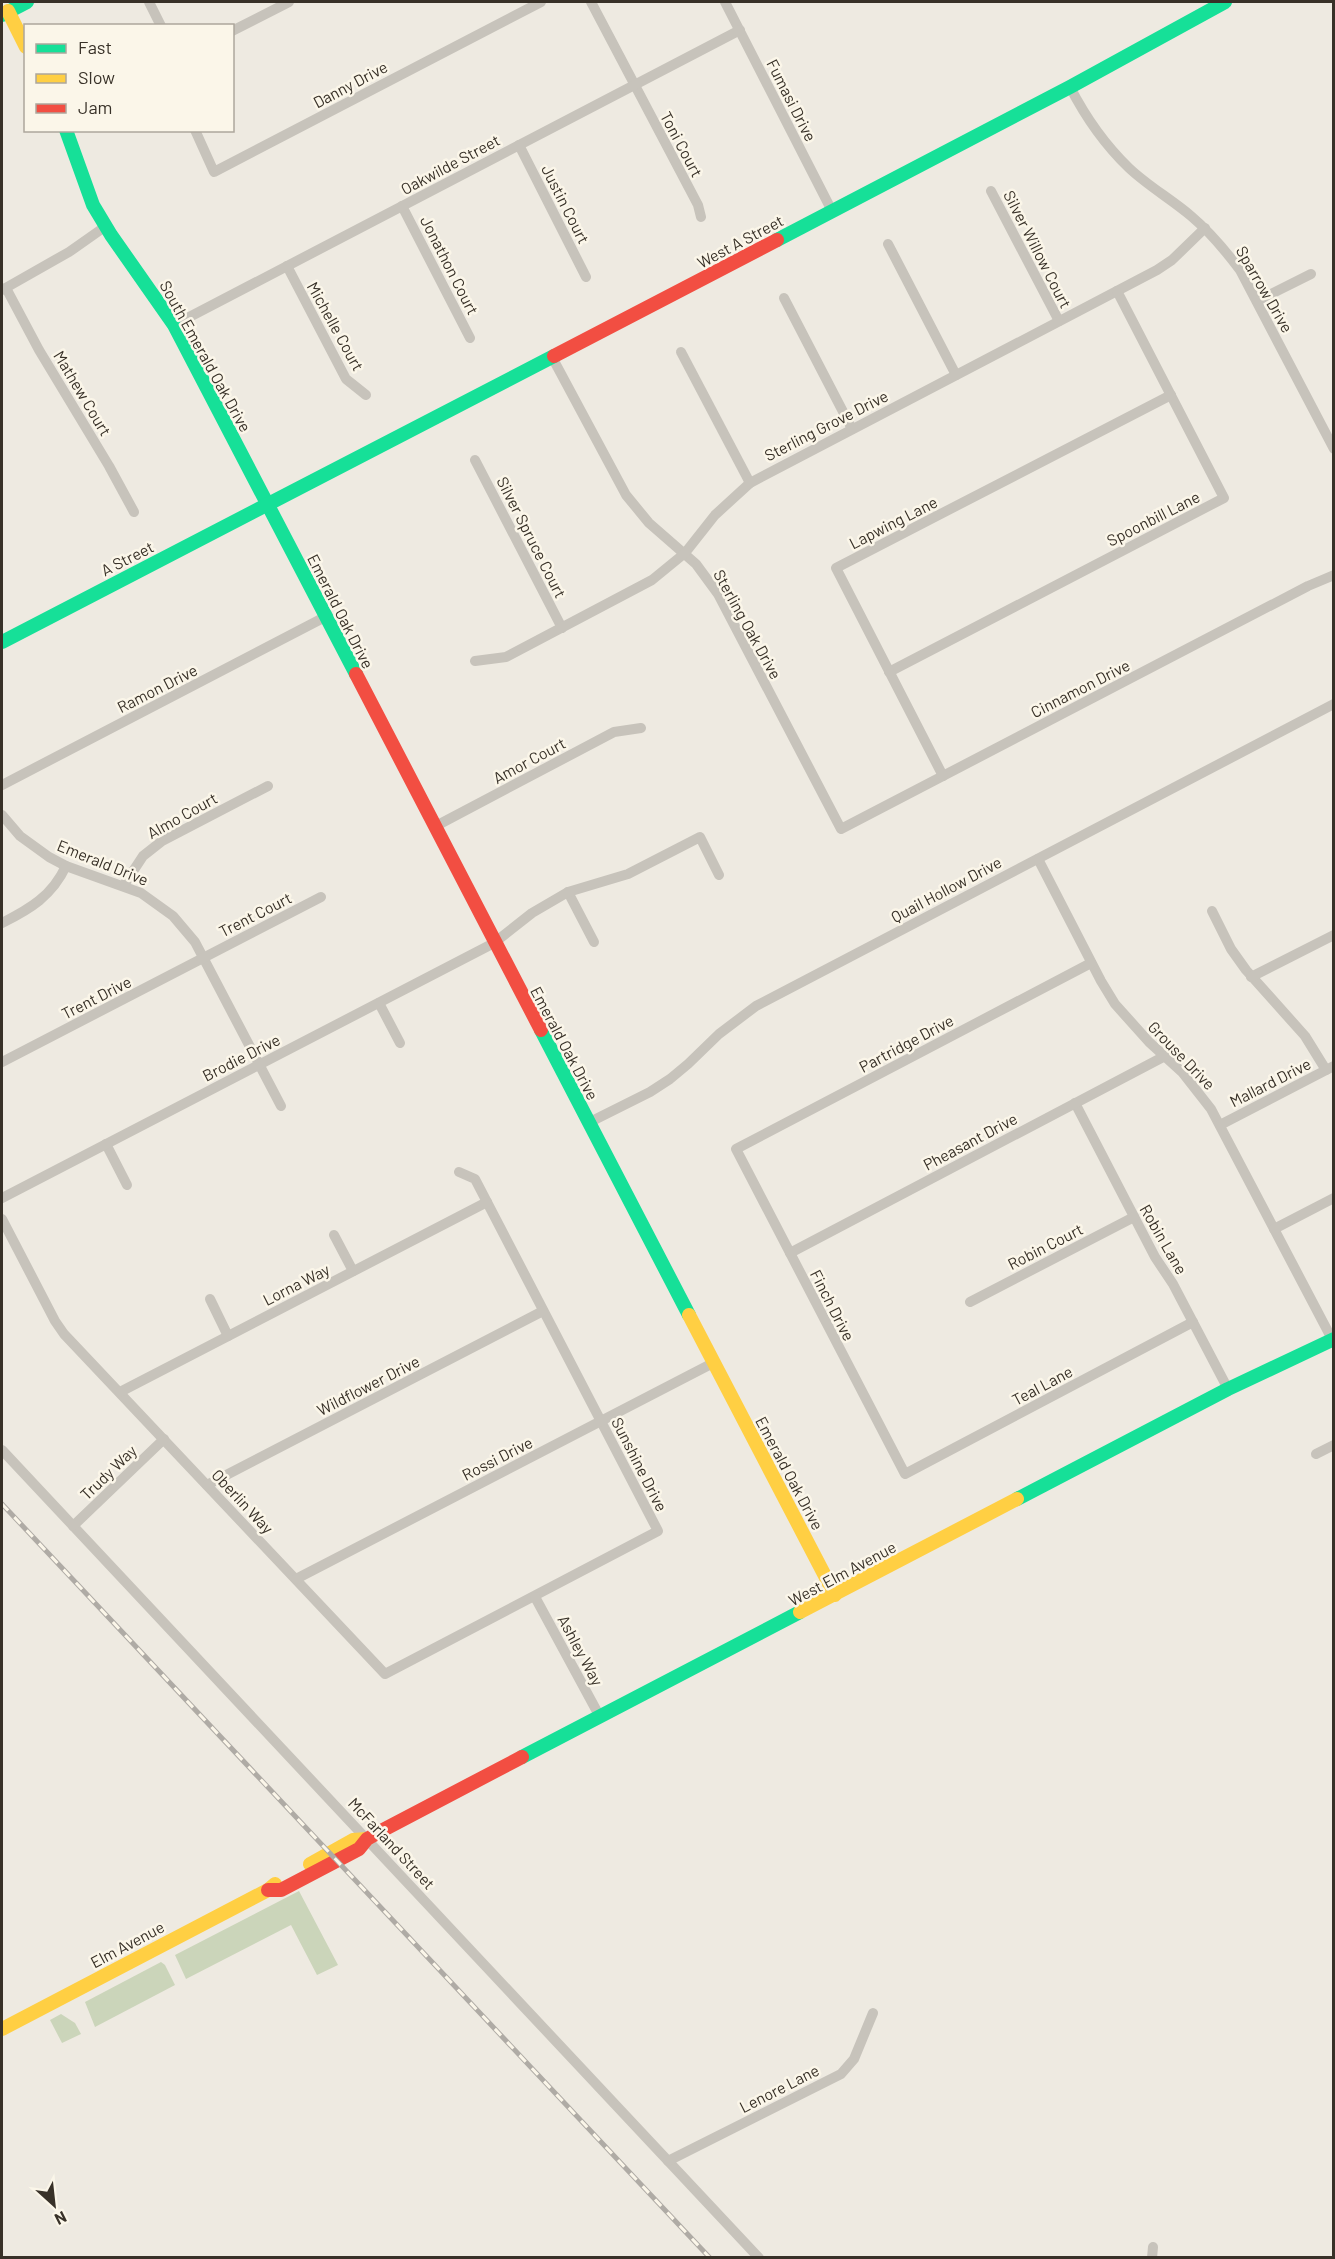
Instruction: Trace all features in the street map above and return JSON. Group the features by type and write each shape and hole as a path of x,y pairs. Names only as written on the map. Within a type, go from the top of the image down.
{"street":[{"path":"24,44 4,13 27,2"},
{"path":"149,2 160,24"},
{"path":"234,30 289,2"},
{"name":"Danny Drive","path":"196,132 214,172 541,2"},
{"path":"591,2 634,85"},
{"name":"Fumasi Drive","path":"725,2 832,212"},
{"name":"West A Street","path":"267,504 832,212 1070,87 1225,2"},
{"name":"Oakwilde Street","path":"174,325 740,30"},
{"name":"Toni Court","path":"634,85 698,205 701,217"},
{"name":"Sparrow Drive","path":"1070,87 1086,116 1113,153 1139,177 1205,228 1240,270 1334,449"},
{"name":"South Emerald Oak Drive","path":"67,132 84,186 106,226 158,297 267,504"},
{"name":"Justin Court","path":"519,145 586,277"},
{"name":"Silver Willow Court","path":"991,191 1059,321"},
{"name":"Jonathon Court","path":"402,206 470,338"},
{"path":"4,289 69,252 106,226"},
{"name":"Sterling Grove Drive","path":"475,661 506,657 652,580 685,553 715,515 750,483 1164,265 1205,228"},
{"path":"888,244 956,375"},
{"name":"Michelle Court","path":"287,266 346,379 366,395"},
{"path":"1257,301 1311,274"},
{"name":"Mathew Court","path":"4,289 134,512"},
{"name":"Spoonbill Lane","path":"889,672 1224,498 1117,291"},
{"path":"784,298 852,429"},
{"path":"681,352 750,483"},
{"name":"Sterling Oak Drive","path":"552,357 626,495 649,523 685,553 718,594 841,829"},
{"name":"Lapwing Lane","path":"943,776 836,568 1171,395"},
{"name":"Silver Spruce Court","path":"475,460 562,628"},
{"name":"Emerald Oak Drive","path":"267,504 835,1595"},
{"name":"A Street","path":"2,642 267,504"},
{"name":"Cinnamon Drive","path":"841,829 1308,586 1334,575"},
{"name":"Ramon Drive","path":"2,785 325,617"},
{"name":"Quail Hollow Drive","path":"588,1123 650,1092 670,1079 718,1034 756,1006 1334,704"},
{"name":"Amor Court","path":"434,827 614,732 641,728"},
{"name":"Almo Court","path":"124,885 142,856 157,844 268,786"},
{"name":"Emerald Drive","path":"2,815 33,847 66,866 141,893 173,916 204,957 281,1106"},
{"name":"Brodie Drive","path":"2,1198 494,943 532,913 568,892 628,874 700,837 719,875"},
{"name":"Grouse Drive","path":"1038,859 1091,963 1115,1004 1198,1092 1220,1125 1333,1340"},
{"path":"2,924 42,900 52,889 66,866"},
{"path":"568,892 594,942"},
{"name":"Trent Court","path":"204,957 321,897"},
{"path":"1212,911 1231,949 1251,977 1305,1036 1330,1068"},
{"path":"1251,977 1334,935"},
{"name":"Trent Drive","path":"2,1062 204,957"},
{"name":"Partridge Drive","path":"736,1149 1091,963"},
{"path":"380,1003 400,1043"},
{"name":"Pheasant Drive","path":"790,1253 1165,1056"},
{"name":"Mallard Drive","path":"1220,1125 1330,1068"},
{"name":"Robin Lane","path":"1075,1103 1228,1389"},
{"path":"106,1144 127,1185"},
{"name":"Finch Drive","path":"736,1149 904,1474"},
{"name":"Sunshine Drive","path":"385,1674 658,1531 475,1179 459,1172"},
{"path":"1274,1229 1334,1198"},
{"name":"Lorna Way","path":"120,1392 487,1202"},
{"name":"Robin Court","path":"970,1302 1134,1217"},
{"name":"Oberlin Way","path":"2,1219 55,1321 385,1674"},
{"path":"334,1235 353,1271"},
{"path":"210,1299 228,1336"},
{"name":"Wildflower Drive","path":"207,1485 543,1311"},
{"name":"Teal Lane","path":"904,1474 1193,1322"},
{"name":"West Elm Avenue","path":"334,1857 352,1840 367,1839 1228,1389 1333,1340"},
{"name":"Rossi Drive","path":"296,1580 713,1363"},
{"name":"Trudy Way","path":"72,1526 164,1439"},
{"path":"1316,1454 1334,1445"},
{"name":"McFarland Street","path":"2,1450 759,2258"},
{"name":"Ashley Way","path":"535,1597 600,1717"},
{"name":"Elm Avenue","path":"2,2029 268,1890 277,1882 334,1857"},
{"name":"Lenore Lane","path":"668,2161 841,2074 854,2059 873,2013"}],"green space":[{"path":"299,1891 338,1965 317,1975 291,1925 186,1979 175,1955"},
{"path":"161,1962 165,1965 175,1985 95,2027 85,2002"},
{"path":"61,2014 75,2023 81,2034 62,2043 50,2020"}],"railway":[{"path":"2,1504 710,2258"}],"traffic: fast":[{"path":"2,15 27,2"},
{"path":"777,240 1070,87 1225,2"},
{"path":"67,132 93,205 111,235 174,325 356,674"},
{"path":"2,642 554,356"},
{"path":"541,1030 689,1315"},
{"path":"1017,1499 1228,1389 1334,1339"},
{"path":"522,1757 800,1612"}],"traffic: slow":[{"path":"8,11 24,43"},
{"path":"689,1315 835,1595"},
{"path":"800,1612 1017,1499"},
{"path":"310,1864 353,1840 367,1839"},
{"path":"2,2029 268,1890 275,1884"}],"traffic: jam":[{"path":"554,356 777,240"},
{"path":"356,674 541,1030"},
{"path":"268,1890 281,1890 359,1849 367,1839 383,1830 522,1757"}]}
